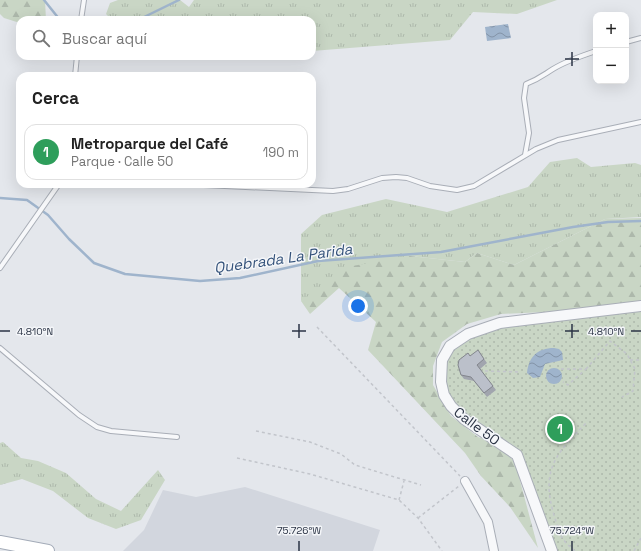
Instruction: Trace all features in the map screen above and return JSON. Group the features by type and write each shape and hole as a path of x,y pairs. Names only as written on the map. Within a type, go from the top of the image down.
{"main road":[{"path":"0,542 48,551"}],"street":[{"name":"Calle 50","path":"552,551 517,455 464,419 451,406 444,395 441,382 442,360 450,346 468,334 500,323 641,306"},
{"path":"465,481 488,522 494,551"}],"lane":[{"path":"82,16 84,0"},
{"path":"629,41 641,38"},
{"path":"525,155 529,133 524,98 526,84 542,78 552,70 567,62 593,52"},
{"path":"75,72 77,60"},
{"path":"269,188 333,191 355,188 382,178 401,177 430,186 457,190 474,186 546,144 570,136 641,122"},
{"path":"0,268 56,188"},
{"path":"0,348 79,415 97,427 111,431 178,437"}],"path":[{"path":"317,327 465,481 418,518"},
{"path":"563,382 568,385 586,368 610,341 627,354 635,369 633,391 622,397"},
{"path":"630,360 641,360"},
{"path":"561,369 586,368"},
{"path":"485,371 520,372"},
{"path":"575,551 562,541 550,494 549,473 557,456 588,421"},
{"path":"256,431 310,442 340,454 355,465 421,485"},
{"path":"237,458 310,474 400,500 418,518 442,551"},
{"path":"400,500 404,481"},
{"path":"634,551 641,538"}],"shaded area":[{"path":"245,487 380,530 373,551 123,551 144,530 163,490 196,497"}],"green space":[{"path":"0,0 45,0 46,16 16,16 16,22 4,18 0,14"},
{"path":"118,0 180,0 189,7 194,0 557,0 517,14 473,12 450,40 316,51 316,16 108,16 106,14 110,3"},
{"path":"577,158 591,167 635,163 641,165 641,217 605,219 514,265 477,253 465,262 410,256 301,301 301,234 322,215 386,199 447,212 528,187 550,162"},
{"path":"641,218 641,303 565,311 501,314 467,324 442,342 433,366 433,385 451,416 478,437 494,442 515,462 538,548 510,507 481,476 465,453 368,350 376,322 339,288 310,314 301,301 352,266 410,256 465,262 477,253 514,265 605,219"},
{"path":"641,306 641,551 552,551 517,455 464,419 441,382 450,346 500,323"},
{"path":"3,442 21,458 38,461 66,473 96,499 121,511 158,470 165,480 141,520 116,529 88,518 53,491 22,479 0,485 0,443"}],"water":[{"path":"508,24 511,38 487,41 485,27"},
{"path":"548,348 559,349 562,352 563,360 545,364 540,377 533,378 527,373 530,362 535,354"},
{"path":"554,368 560,370 562,376 560,382 554,384 548,382 546,376 548,370"}],"building":[{"path":"478,350 484,359 477,365 493,386 484,393 471,377 461,375 458,365 459,360 468,353 470,356"}],"waterway":[{"path":"44,0 57,16"},
{"path":"146,16 179,0"},
{"name":"Quebrada La Parida","path":"0,198 27,200 48,215 69,239 94,263 125,274 200,281 240,278 318,261 441,252 573,227 608,222 641,221"}],"place":[{"name":"Metroparque del Café","path":"560,429"}]}
